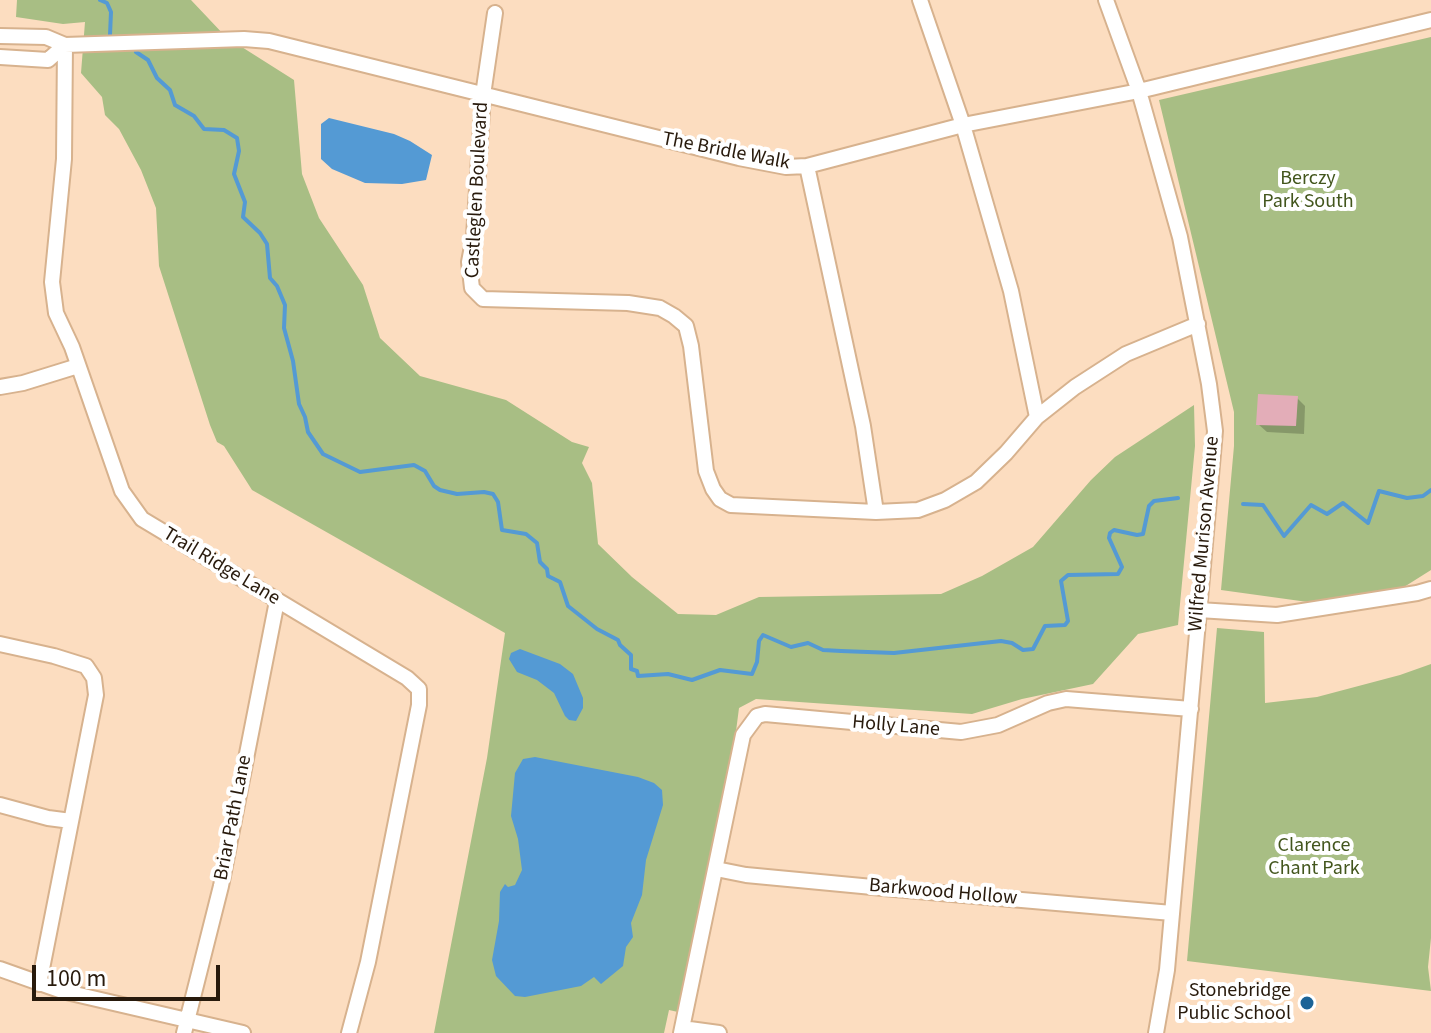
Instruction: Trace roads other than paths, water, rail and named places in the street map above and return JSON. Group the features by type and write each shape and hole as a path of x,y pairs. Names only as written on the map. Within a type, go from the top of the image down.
{"street":[{"path":"920,0 963,125 1011,291 1037,417"},
{"name":"Wilfred Murison Avenue","path":"1106,0 1139,91 1180,237 1215,431 1165,988 1156,1033"},
{"name":"Castleglen Boulevard","path":"495,13 483,95 474,236 469,262 472,288 483,299 628,303 660,308 686,326 706,471 720,499 731,505 876,512 918,510 945,500 976,482 1037,417 1075,387 1126,354 1198,324"},
{"name":"The Bridle Walk","path":"0,36 46,37 65,45 244,39 269,41 786,167 807,166 963,125 1139,91 1431,20"},
{"name":"The Bridle Walk","path":"0,57 48,60 65,45"},
{"name":"Trail Ridge Lane","path":"65,45 64,159 52,282 56,313 122,491 142,519 414,682 420,695 366,970 349,1033"},
{"path":"807,166 863,426 876,512"},
{"path":"0,387 78,366"},
{"path":"1199,610 1277,615 1431,589"},
{"name":"Briar Path Lane","path":"185,1026 221,886 277,601"},
{"path":"0,644 86,666 94,678 96,695 39,984"},
{"name":"Holly Lane","path":"716,869 743,735 757,716 961,732 998,725 1048,703 1066,699 1191,709"},
{"path":"0,805 71,821"},
{"path":"716,869 682,1030 719,1033"},
{"name":"Barkwood Hollow","path":"716,869 746,875 1172,913"},
{"path":"0,969 39,984 185,1026 243,1033"}],"water":[{"path":"329,118 394,134 432,155 426,180 402,184 365,183 332,169 321,159 321,124"},
{"path":"520,649 560,664 573,674 583,698 583,708 576,721 565,716 554,693 537,680 517,672 509,659 511,653"},
{"path":"535,757 638,777 654,783 662,790 663,805 646,860 642,895 631,923 633,937 626,947 623,966 601,984 594,977 581,986 525,997 515,996 496,976 492,960 500,892 505,884 508,887 515,885 522,870 511,816 515,773 523,759"}],"waterway":[{"path":"100,0 107,3 111,12 110,35"},
{"path":"136,52 148,60 157,78 170,90 175,105 194,116 204,129 224,130 237,138 239,151 234,174 245,202 243,217 267,244 270,278 285,305 284,328 293,361 299,404 308,432 323,454 360,472 414,465 425,471 440,490 457,494 493,494 498,502 502,530 526,534 537,543 540,562 547,569 548,576 560,582 568,606 597,629 618,640 631,655 631,669 637,671 638,676 668,674 692,680 720,670 752,674 763,635 791,647 808,643 823,650 841,651 894,653 1001,641 1023,650 1033,649 1045,626 1065,625 1068,621 1061,581 1068,575 1118,574 1122,567 1109,538 1110,533 1114,530 1143,534 1149,506 1154,501 1178,498"},
{"path":"1243,504 1263,505 1284,536 1311,505 1327,514 1343,503 1368,523 1379,491 1407,498 1423,496 1431,490"}],"place":[{"name":"Stonebridge Public School","path":"1307,1003"}],"park label":[{"name":"Berczy Park South","path":"1308,192"},
{"name":"Clarence Chant Park","path":"1314,858"}]}
